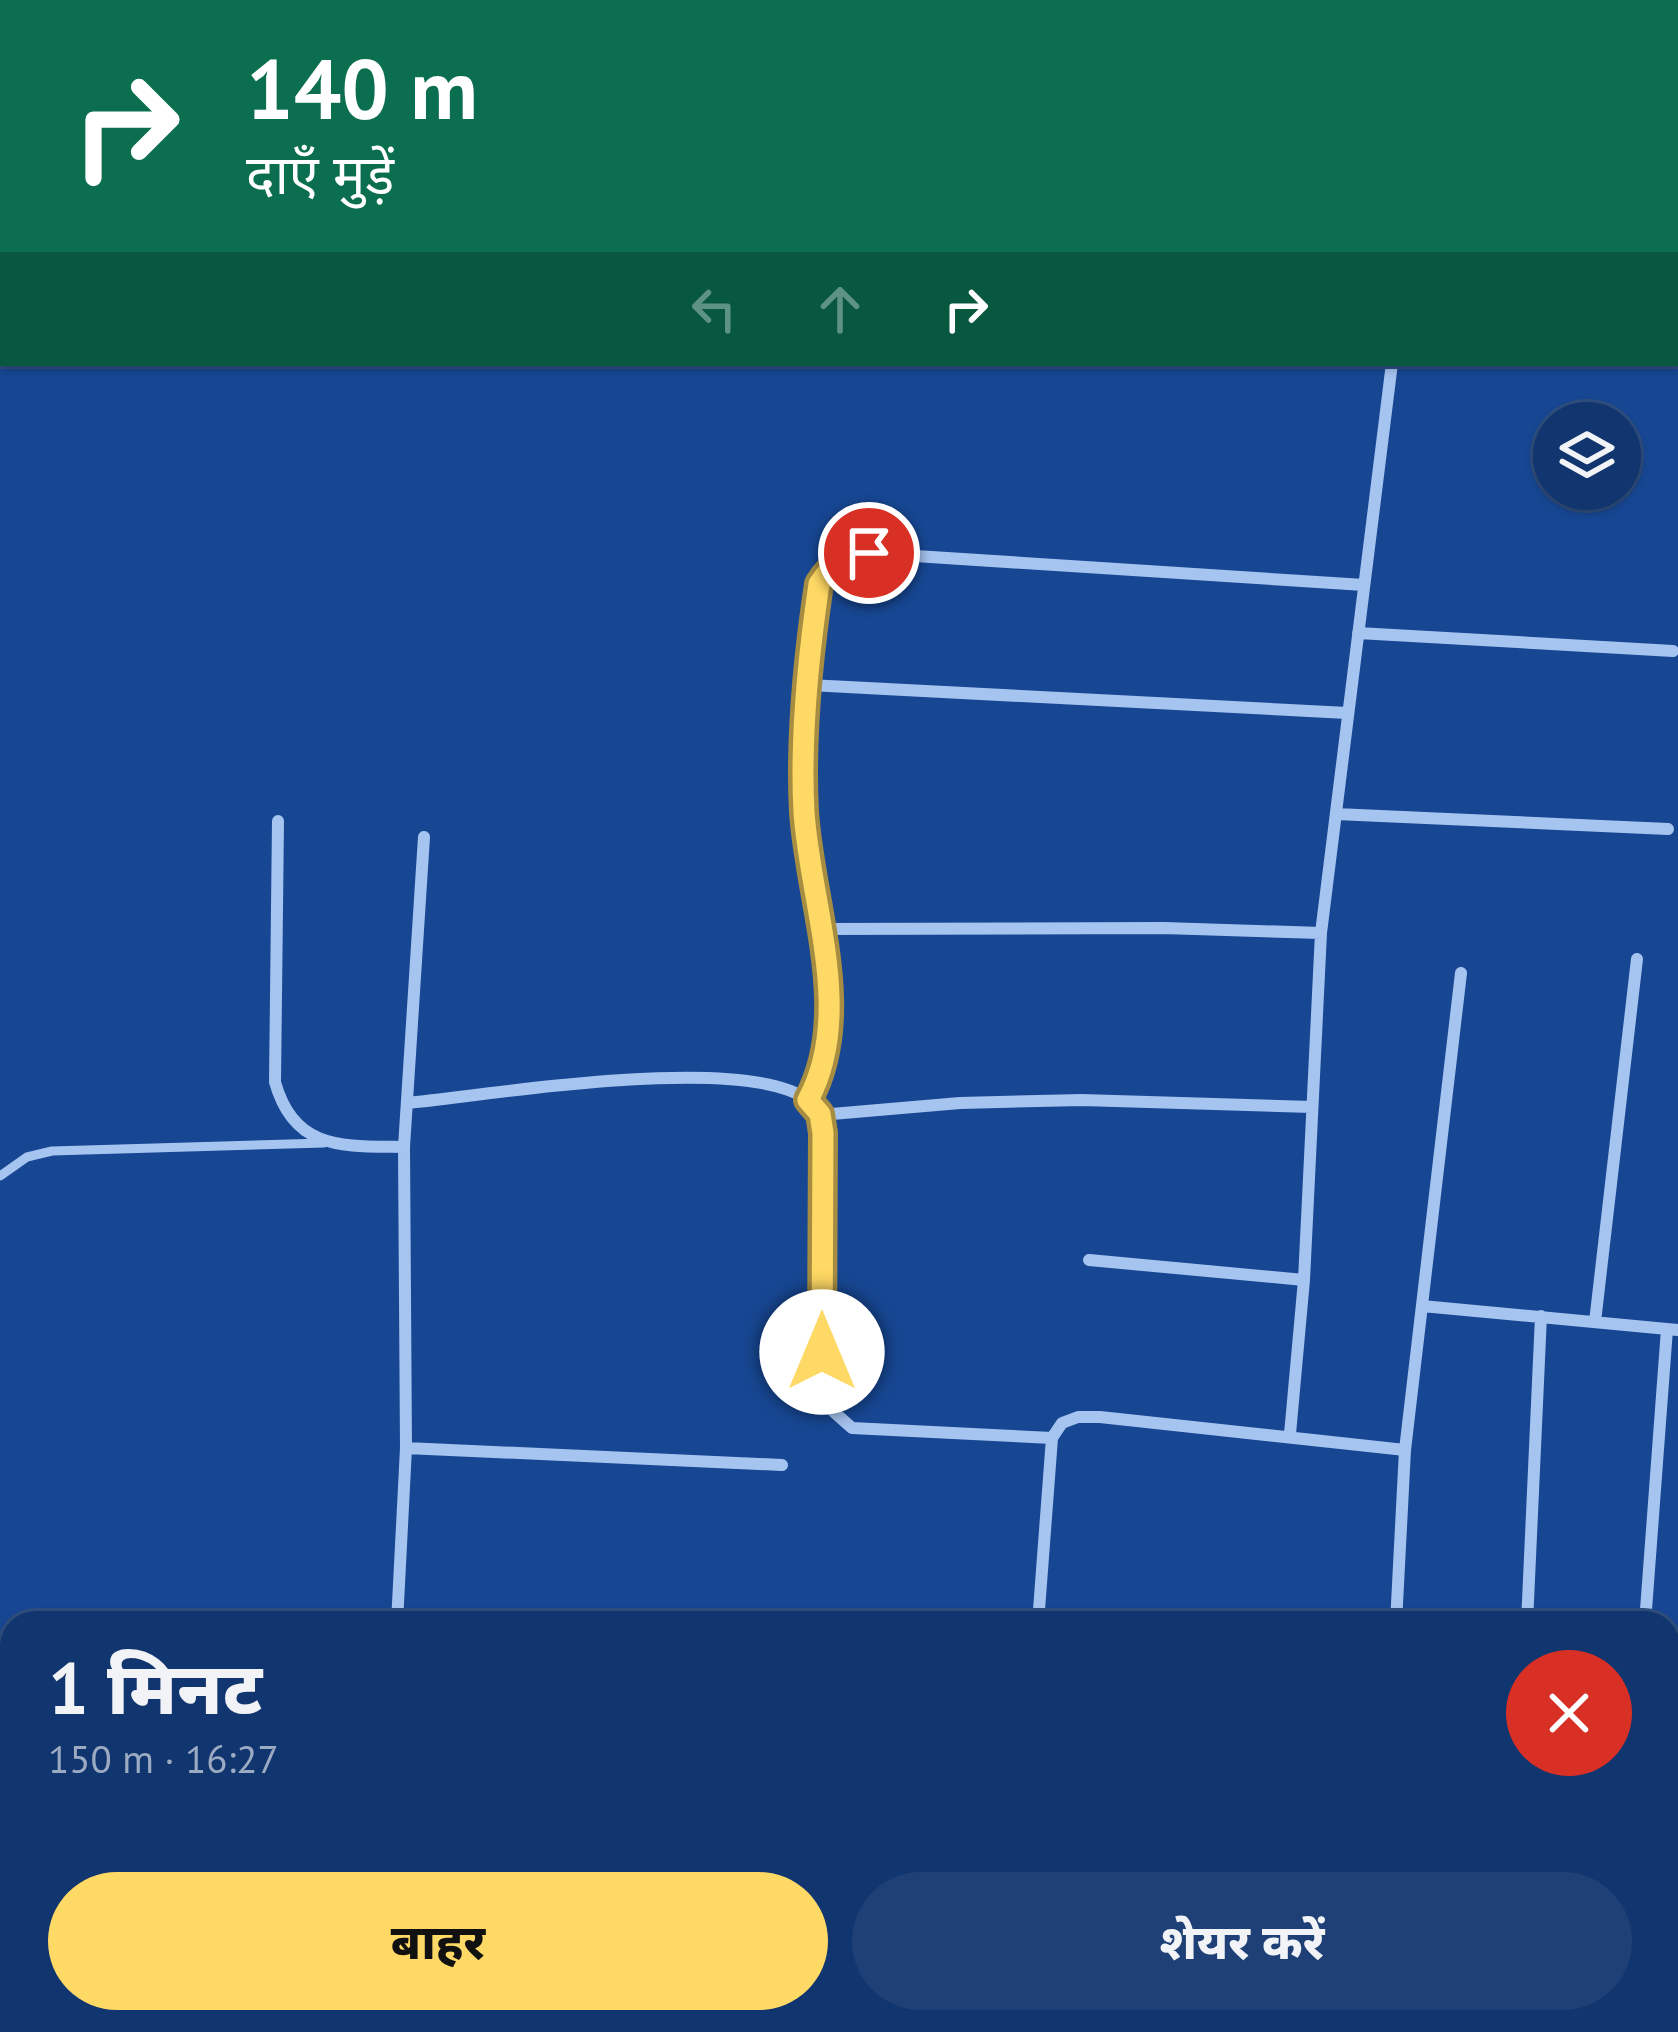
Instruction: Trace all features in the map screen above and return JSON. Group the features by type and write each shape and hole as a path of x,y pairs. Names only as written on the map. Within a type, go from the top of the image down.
{"street":[{"path":"1290,1435 1304,1280 1321,932 1392,366"},
{"path":"808,1100 825,1057 828,979 804,811 808,685 819,584 831,566 845,556 869,553 1364,585"},
{"path":"1358,633 1673,651"},
{"path":"808,685 1347,713"},
{"path":"1336,814 1668,829"},
{"path":"278,821 275,1082 282,1108 297,1128 330,1143 404,1147"},
{"path":"398,1611 406,1448 404,1147 424,837"},
{"path":"824,929 1321,932"},
{"path":"1595,1322 1637,959"},
{"path":"1397,1611 1405,1450 1461,973"},
{"path":"407,1103 670,1080 742,1079 808,1100 820,1114 822,1352 827,1390 840,1420 852,1428 884,1431 1052,1438"},
{"path":"820,1114 1082,1100 1312,1107"},
{"path":"1089,1260 1304,1280"},
{"path":"1422,1306 1672,1329 1646,1611"},
{"path":"1528,1611 1540,1316"},
{"path":"1039,1611 1052,1438 1063,1423 1078,1417 1405,1450"},
{"path":"406,1448 782,1465"}],"lane":[{"path":"0,1176 27,1157 52,1151 330,1143"}],"route":[{"path":"822,1352 823,1133 820,1114 808,1100 825,1057 828,979 804,811 805,725 819,584 845,556 869,553"}]}
